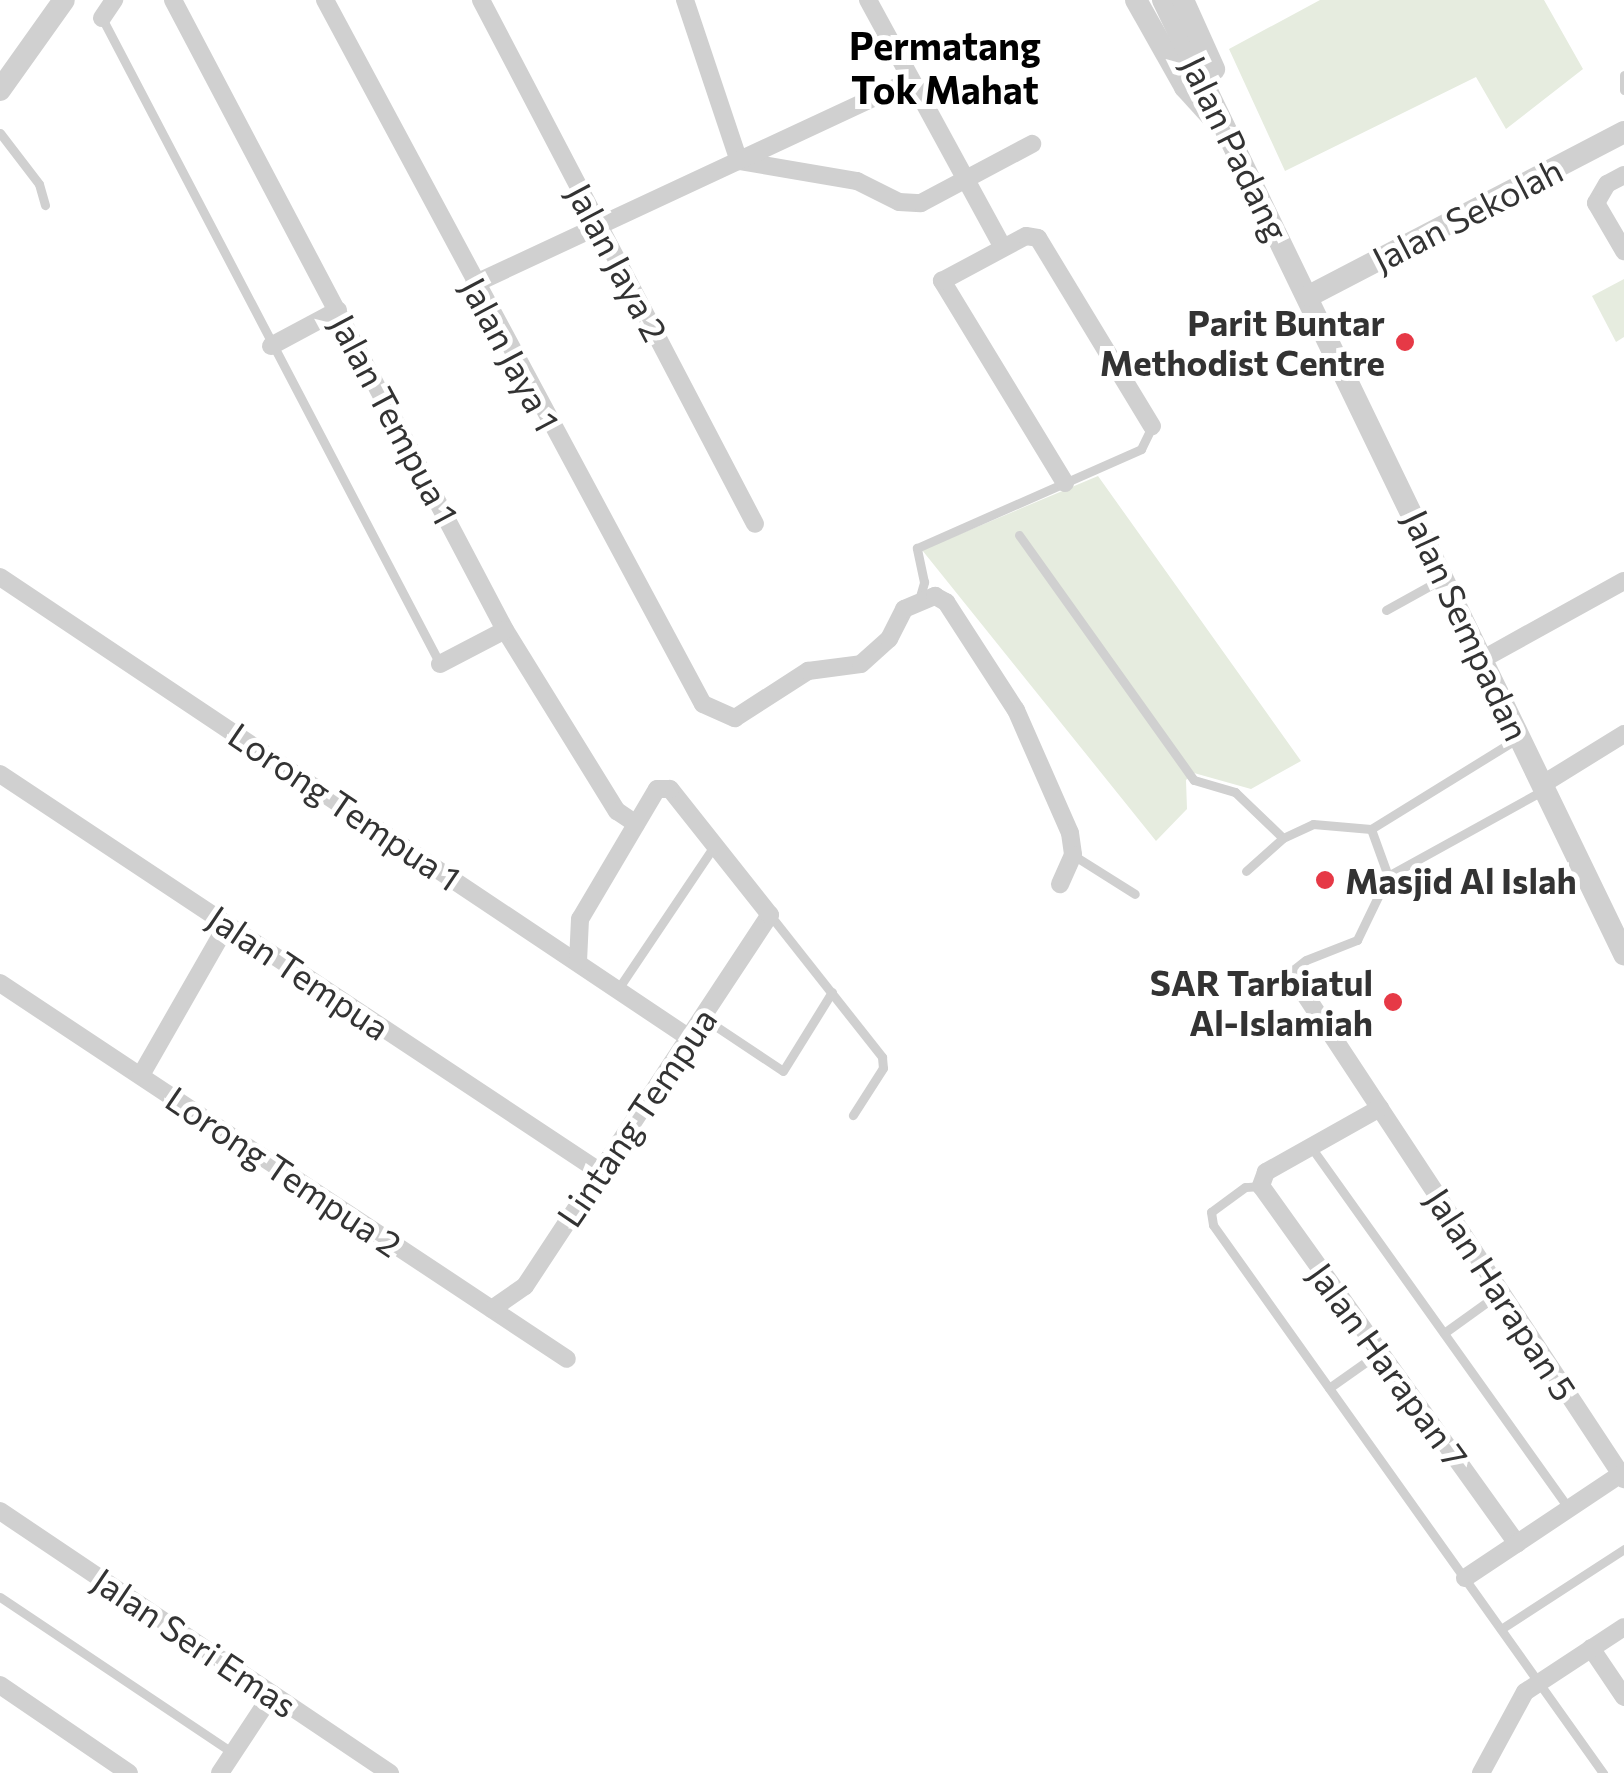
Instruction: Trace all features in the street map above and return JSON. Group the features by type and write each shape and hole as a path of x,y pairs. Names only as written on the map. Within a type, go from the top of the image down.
{"street":[{"path":"0,90 64,0"},
{"path":"102,18 114,0"},
{"name":"Jalan Tempua 1","path":"173,0 505,630 616,811 636,824"},
{"name":"Jalan Jaya 1","path":"325,0 702,704 735,718 808,671 861,664 919,600"},
{"name":"Jalan Jaya 2","path":"481,0 755,524"},
{"path":"685,0 739,160"},
{"path":"868,0 1003,248"},
{"path":"1136,0 1184,87 1236,144"},
{"name":"Jalan Padang","path":"1162,0 1310,296"},
{"path":"1183,0 1220,84 1236,144"},
{"path":"474,284 911,80"},
{"name":"Jalan Sekolah","path":"1310,296 1624,132"},
{"path":"739,160 858,181 899,202 920,204 1032,144"},
{"path":"1624,174 1607,184 1596,204 1624,251"},
{"path":"1066,482 942,281 1003,248 1038,238 1152,426"},
{"name":"Jalan Sempadan","path":"1310,296 1624,954"},
{"path":"271,346 338,310"},
{"name":"Lorong Tempua 1","path":"0,577 688,1037"},
{"path":"1483,659 1624,580"},
{"path":"919,600 946,602 1016,710 1073,855 1060,884"},
{"path":"440,664 505,630"},
{"path":"1544,787 1624,734"},
{"name":"Jalan Tempua","path":"0,774 599,1171"},
{"path":"578,962 580,919 657,788 670,789 770,915"},
{"name":"Lintang Tempua","path":"492,1309 525,1286 770,915"},
{"path":"140,1075 227,925"},
{"name":"Lorong Tempua 2","path":"0,982 568,1360"},
{"name":"Jalan Harapan 5","path":"1298,984 1623,1475"},
{"path":"1262,1186 1266,1172 1380,1108"},
{"name":"Jalan Harapan 7","path":"1262,1186 1517,1544"},
{"path":"1465,1578 1623,1475"},
{"name":"Jalan Seri Emas","path":"0,1512 390,1773"},
{"path":"1481,1773 1515,1705 1538,1681 1624,1627"},
{"path":"1590,1648 1624,1697"},
{"path":"0,1685 129,1773"},
{"path":"220,1773 272,1694"}],"lane":[{"path":"102,18 440,664"},
{"path":"1624,75 1624,90"},
{"path":"0,134 40,184 45,205"},
{"path":"919,600 924,582 917,548 1141,450 1152,426"},
{"path":"1019,535 1194,780 1235,792 1283,838"},
{"path":"1386,610 1445,578"},
{"path":"1246,871 1283,838 1314,824 1371,829 1520,737"},
{"path":"1298,984 1293,970 1306,960 1357,940 1388,876 1544,787"},
{"path":"1371,829 1388,876"},
{"path":"618,989 714,845"},
{"path":"1073,855 1135,894"},
{"path":"770,915 884,1063 853,1115"},
{"path":"702,1017 783,1072 832,992"},
{"path":"1311,1147 1569,1509"},
{"path":"1262,1186 1245,1187 1211,1212 1212,1225 1604,1773"},
{"path":"1444,1333 1501,1292"},
{"path":"1329,1388 1380,1352"},
{"path":"1501,1629 1624,1550"},
{"path":"0,1597 234,1753"}],"shaded area":[{"path":"1320,0 1544,0 1583,69 1506,129 1476,77 1285,171 1229,49"},
{"path":"1624,279 1624,337 1616,342 1592,296"},
{"path":"1098,476 1301,761 1251,789 1194,773 1186,780 1187,809 1156,841 922,550"}],"place":[{"name":"Parit Buntar Methodist Centre","path":"1405,342"},
{"name":"Masjid Al Islah","path":"1325,880"},
{"name":"SAR Tarbiatul Al-Islamiah","path":"1393,1002"}],"district":[{"name":"Permatang Tok Mahat","path":"945,66"}]}
